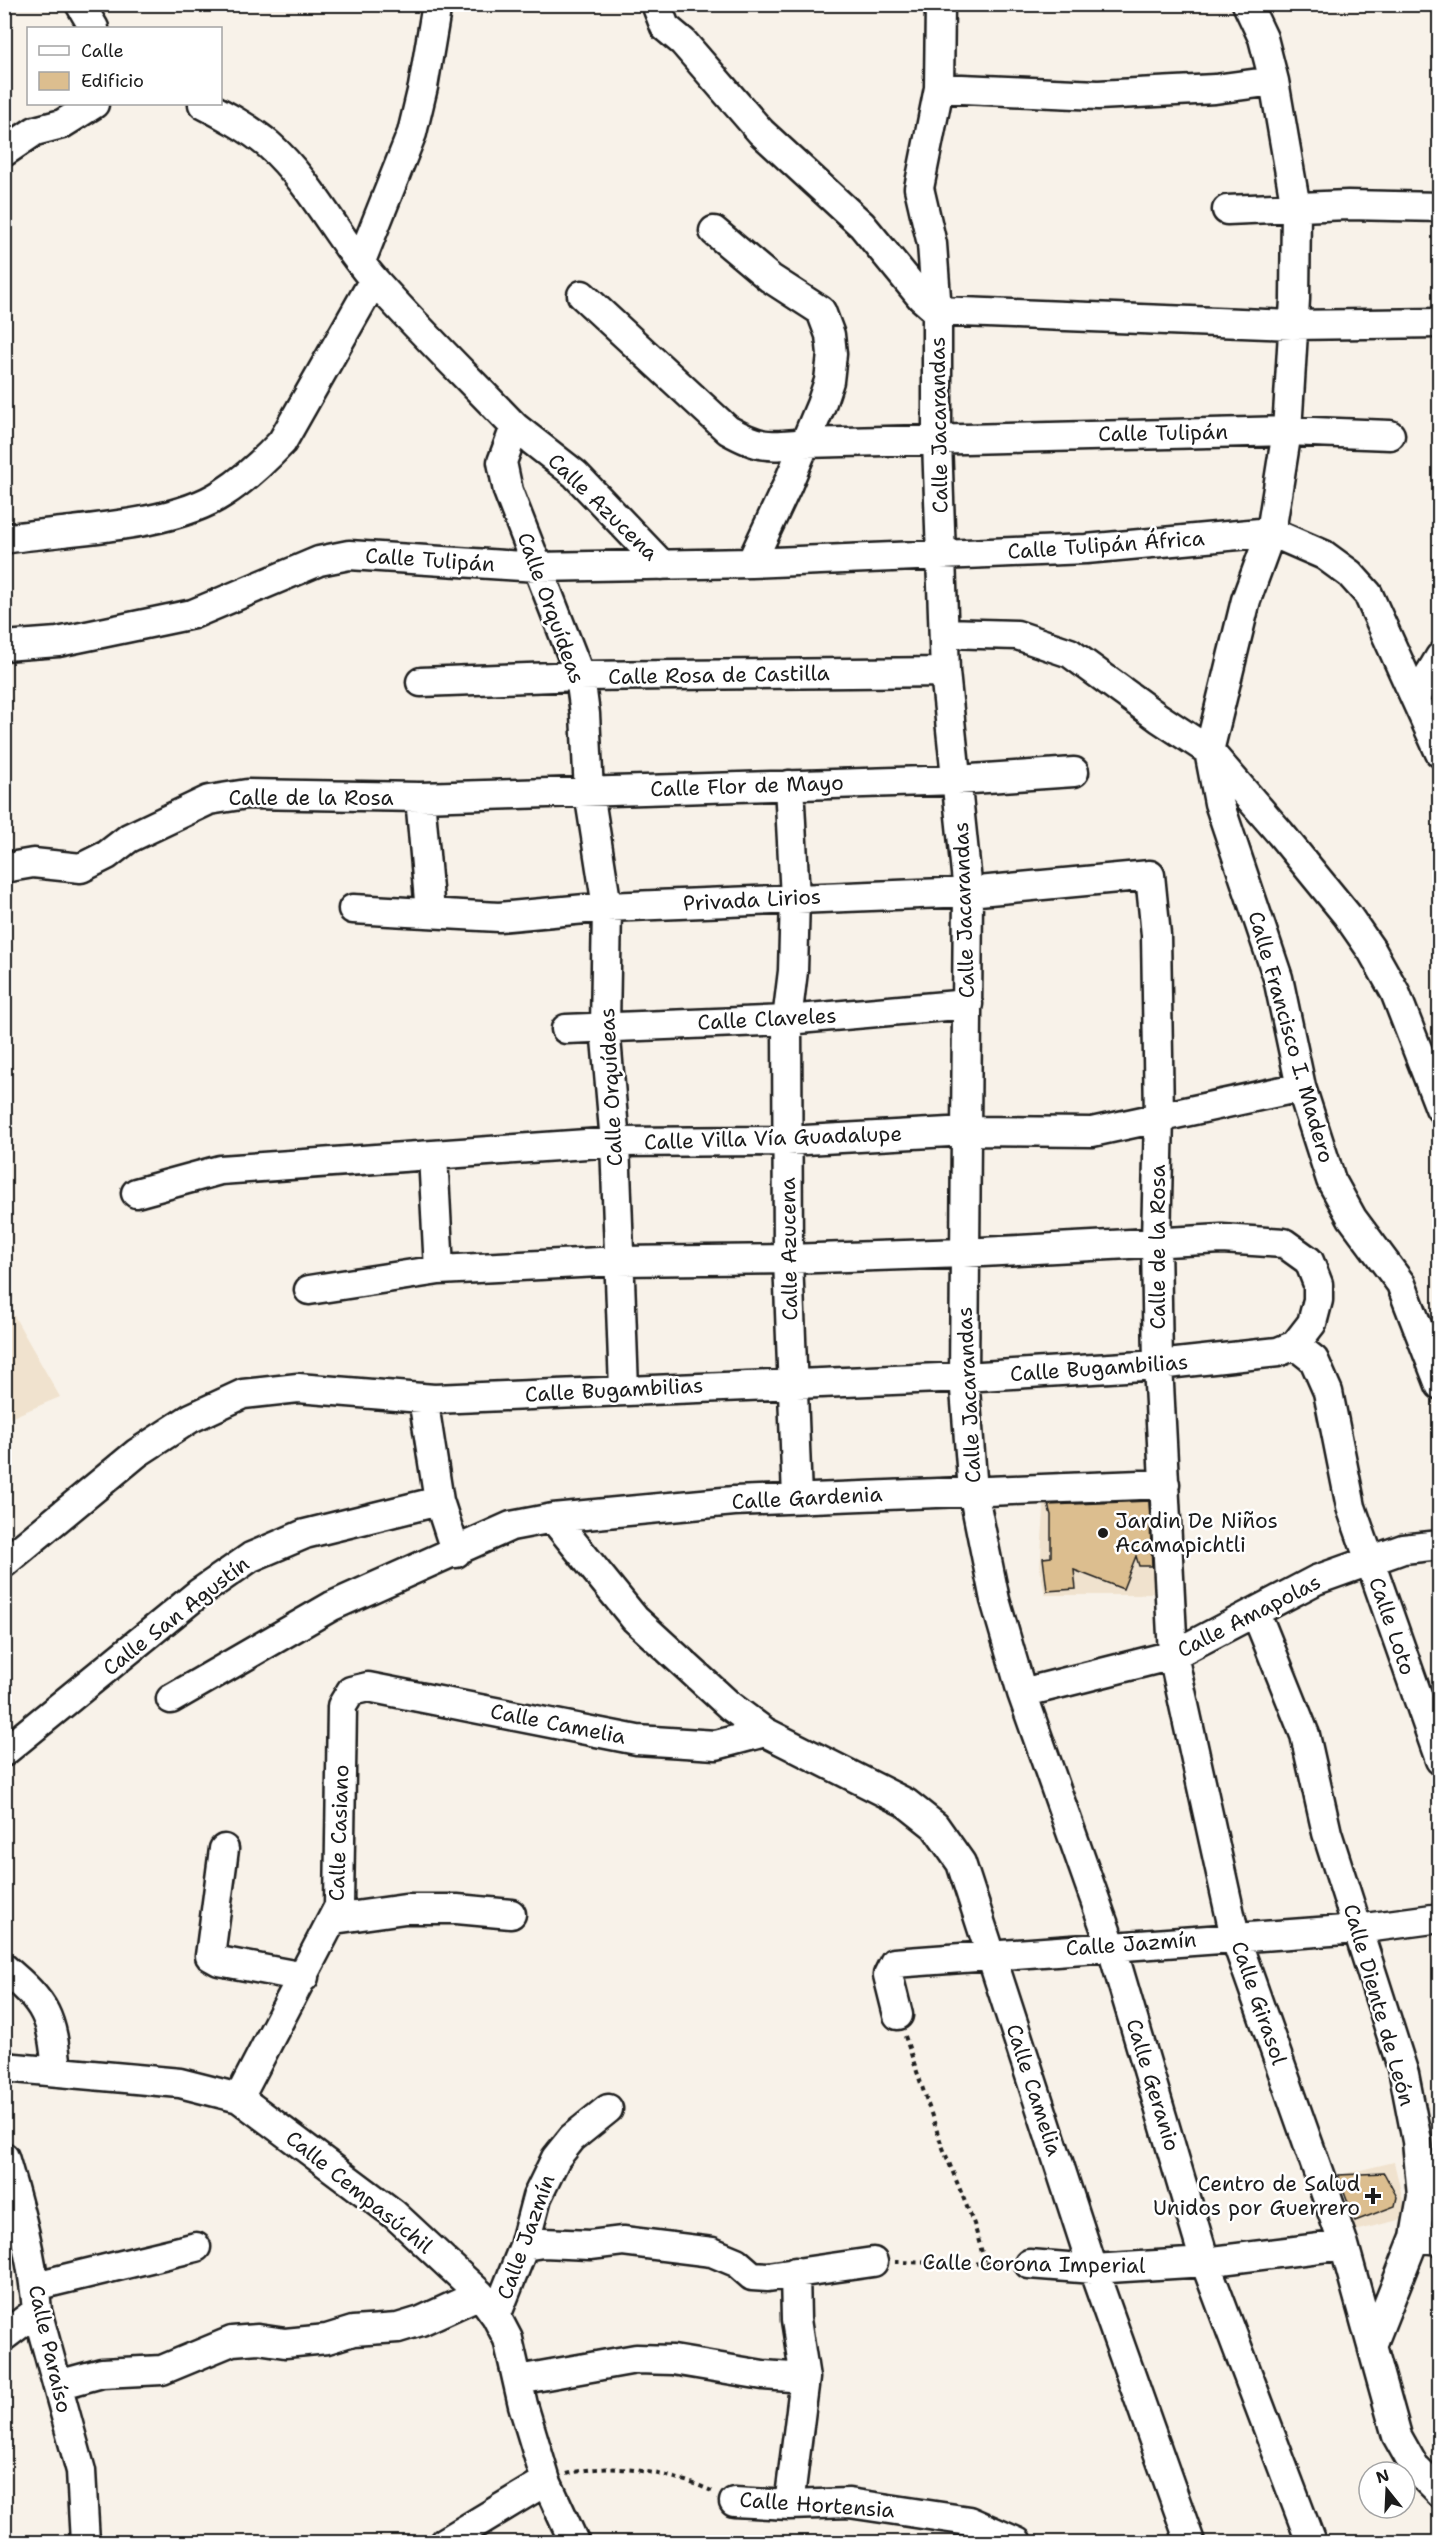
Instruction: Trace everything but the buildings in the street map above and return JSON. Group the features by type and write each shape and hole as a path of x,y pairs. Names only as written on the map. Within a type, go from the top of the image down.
{"street":[{"path":"80,4 93,27"},
{"path":"4,539 130,523 180,512 222,495 261,465 282,442 368,270 412,133 423,87 437,4"},
{"path":"656,4 665,27 691,50 761,132 862,225 921,297 937,311 1292,325 1440,323"},
{"name":"Calle Jacarandas","path":"940,4 939,88 919,188 932,244 937,311 937,441 945,672 968,892 967,1131 963,1253 964,1377 974,1491 995,1600 1022,1694"},
{"name":"Calle Francisco I. Madero","path":"1247,4 1263,38 1274,81 1296,208 1295,299 1287,430 1271,532 1246,600 1209,752 1219,803 1278,978 1301,1087 1331,1180 1352,1218 1401,1284 1440,1385"},
{"path":"939,88 1098,95 1215,89 1274,81"},
{"path":"4,152 34,131 62,124 92,105"},
{"path":"205,105 248,129 270,146 295,173 336,232 368,270 515,427"},
{"path":"1227,210 1348,206 1440,207"},
{"path":"714,231 770,278 821,311 827,321 832,354 829,381 788,486 751,563"},
{"name":"Calle Tulipán","path":"582,295 728,430 753,444 771,447 804,443 1287,430 1390,435"},
{"name":"Calle Azucena","path":"515,427 575,474 662,565"},
{"name":"Calle Orquídeas","path":"515,427 502,462 508,491 579,676 585,714 589,792 607,907 605,1027 615,1142 624,1389"},
{"path":"1271,532 1324,555 1350,574 1368,594 1425,701 1440,753"},
{"name":"Calle Tulipán África","path":"942,555 1086,549 1271,532"},
{"name":"Calle Tulipán","path":"4,646 58,642 193,614 319,561 349,555 538,567 751,563 942,555"},
{"path":"944,633 1017,635 1070,652 1209,752 1280,833 1372,951 1395,992 1439,1108"},
{"path":"1425,701 1440,657"},
{"name":"Calle Rosa de Castilla","path":"421,682 579,676 945,672"},
{"name":"Calle Flor de Mayo","path":"420,797 957,780 1074,772"},
{"name":"Calle Azucena","path":"789,785 795,898 793,971 787,1020 788,1259 797,1498"},
{"name":"Calle de la Rosa","path":"4,868 33,863 81,868 106,855 129,838 209,800 247,794 420,797"},
{"path":"420,797 430,912"},
{"name":"Privada Lirios","path":"353,909 499,917 607,907 968,892 1150,875"},
{"name":"Calle de la Rosa","path":"1150,875 1156,935 1159,1116 1156,1241 1158,1365 1166,1484 1173,1655"},
{"name":"Calle Claveles","path":"566,1029 787,1020 968,1004"},
{"name":"Calle Villa Vía Guadalupe","path":"136,1193 220,1170 615,1142 787,1141 967,1131 1092,1132 1301,1087"},
{"path":"433,1155 439,1270"},
{"path":"309,1290 439,1270 619,1261 788,1259 963,1253 1222,1239 1284,1244 1309,1261 1318,1284 1318,1300 1312,1323 1286,1348 1314,1360 1328,1392 1351,1508 1370,1560"},
{"name":"Calle Bugambilias","path":"4,1563 137,1453 191,1418 243,1394 298,1388 423,1398 964,1377 1158,1365 1286,1348"},
{"path":"423,1398 439,1501 456,1553"},
{"name":"Calle Gardenia","path":"171,1699 332,1606 456,1553 512,1526 553,1518 797,1498 1166,1484"},
{"name":"Calle San Agustín","path":"4,1752 200,1593 251,1557 305,1534 439,1501"},
{"name":"Calle Camelia","path":"553,1518 635,1619 730,1706 765,1732 906,1803 935,1826 961,1863 1093,2269 1190,2542"},
{"name":"Calle Amapolas","path":"1022,1694 1173,1655 1316,1580 1403,1549 1440,1545"},
{"name":"Calle Loto","path":"1370,1560 1440,1760"},
{"name":"Calle Diente de León","path":"1256,1613 1305,1735 1327,1833 1404,2074 1417,2141 1431,2195 1427,2239 1373,2343"},
{"name":"Calle Girasol","path":"1173,1655 1235,1937 1344,2245 1373,2343"},
{"name":"Calle Camelia","path":"351,1691 368,1687 637,1740 716,1745 765,1732"},
{"name":"Calle Casiano","path":"238,2098 339,1906 342,1706 351,1691"},
{"name":"Calle Geranio","path":"1022,1694 1111,1946 1205,2262 1311,2542"},
{"path":"224,1849 210,1956 219,1961 303,1977"},
{"path":"334,1919 405,1908 457,1909 511,1914"},
{"name":"Calle Jazmín","path":"898,2015 888,1975 894,1963 989,1954 1358,1929 1440,1918"},
{"path":"4,1968 30,1990 48,2015 54,2036 57,2071"},
{"name":"Calle Cempasúchil","path":"4,2067 180,2083 238,2098 394,2214 488,2305 508,2339 546,2481 574,2542"},
{"name":"Calle Jazmín","path":"488,2305 524,2246 537,2197 556,2158 572,2138 608,2109"},
{"name":"Calle Paraíso","path":"4,2157 11,2207 81,2471 85,2542"},
{"path":"524,2246 543,2243 590,2245 623,2241 712,2252 736,2262 752,2276 768,2277 873,2262"},
{"name":"Calle Corona Imperial","path":"1029,2265 1093,2269 1205,2262 1344,2245"},
{"path":"4,2336 36,2299 196,2247"},
{"path":"789,2505 805,2378 796,2320 795,2272"},
{"path":"57,2385 102,2373 162,2370 232,2341 258,2339 285,2343 327,2339 353,2331 398,2328 488,2305"},
{"path":"1373,2343 1397,2436 1415,2468 1440,2493"},
{"path":"518,2380 636,2359 673,2360 763,2375 805,2378"},
{"path":"445,2542 546,2481"},
{"name":"Calle Hortensia","path":"734,2502 789,2505 849,2503 969,2521 1017,2542"}],"path":[{"path":"898,2015 941,2143 974,2224 985,2263"},
{"name":"Calle Corona Imperial","path":"873,2262 1029,2265"},
{"name":"Calle Hortensia","path":"546,2481 579,2471 608,2467 692,2482 734,2502"}],"shaded area":[{"path":"5,1300 60,1397 4,1420"},
{"name":"Jardin De Niños Acamapichtli","path":"1161,1488 1168,1590 1140,1595 1045,1595 1040,1569 1045,1496"},
{"name":"Centro de Salud Unidos por Guerrero","path":"1394,2162 1407,2218 1354,2231 1340,2175"}],"place":[{"name":"Jardin De Niños Acamapichtli","path":"1103,1533"},
{"name":"Centro de Salud Unidos por Guerrero","path":"1373,2196"}]}
